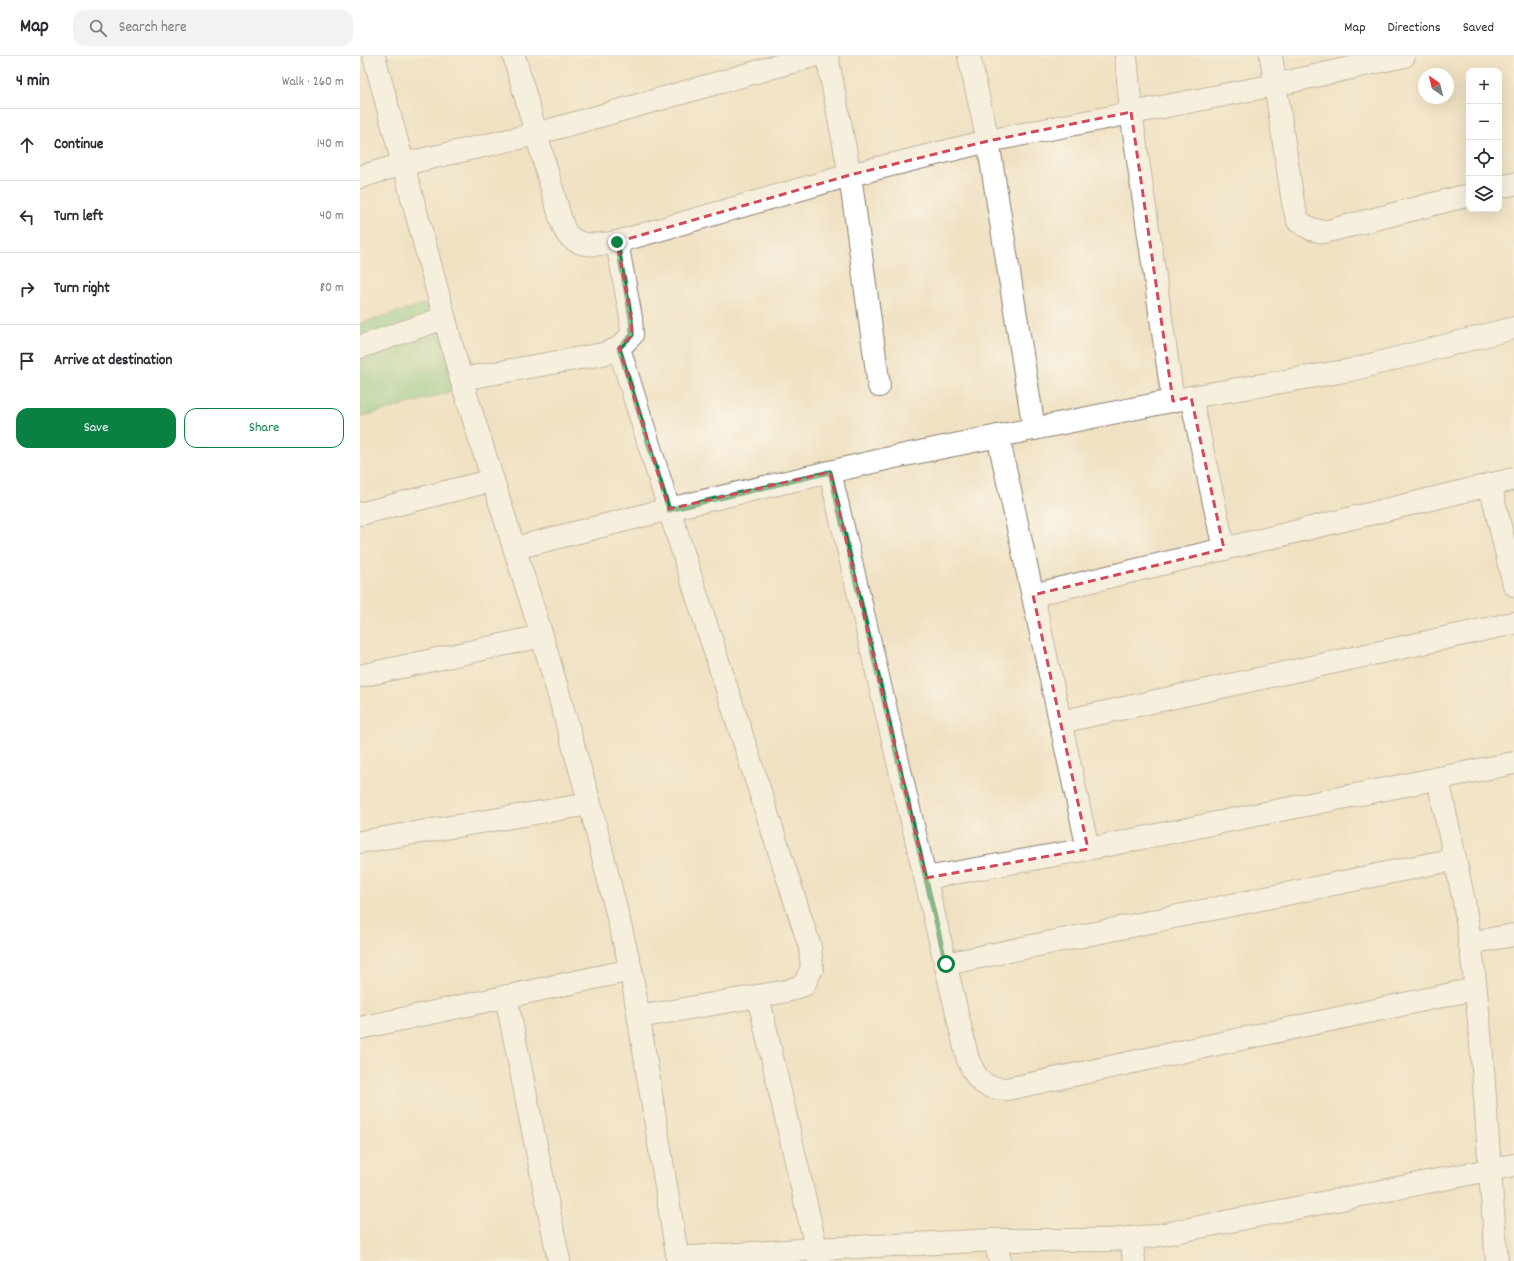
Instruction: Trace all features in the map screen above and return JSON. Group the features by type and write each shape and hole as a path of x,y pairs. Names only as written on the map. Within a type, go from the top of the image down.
{"street":[{"path":"374,56 461,379 542,636 590,804 631,970 678,1260 997,1251 1068,1241 1131,1238 1203,1228 1514,1165"},
{"path":"514,56 560,217 568,235 583,244 598,245 617,242 850,175 988,141 1275,85 1404,56"},
{"path":"360,177 403,164 536,134 813,56"},
{"path":"827,56 850,175 880,386"},
{"path":"970,56 988,141 1034,429"},
{"path":"1126,56 1132,112 1182,399 1224,549"},
{"path":"1271,56 1293,203 1298,221 1311,229 1324,232 1466,196"},
{"path":"1502,186 1514,184"},
{"path":"461,379 603,354 619,348 632,335 631,318 617,242"},
{"path":"360,347 444,318"},
{"path":"515,548 830,472 1182,399 1351,370 1514,328"},
{"path":"619,348 669,510 810,947 812,968 804,985 787,991 639,1017"},
{"path":"998,436 1088,849"},
{"path":"830,472 968,1060 977,1078 991,1088 1015,1087 1475,989"},
{"path":"1033,595 1514,479"},
{"path":"360,514 493,480"},
{"path":"1490,484 1514,585"},
{"path":"1060,722 1514,624"},
{"path":"360,676 542,636"},
{"path":"926,878 1088,849 1514,763"},
{"path":"1438,778 1464,903 1475,989 1485,1084 1497,1261"},
{"path":"360,842 590,804"},
{"path":"946,964 1454,859"},
{"path":"1469,943 1514,935"},
{"path":"360,1028 631,970"},
{"path":"506,996 559,1261"},
{"path":"758,996 817,1255"},
{"path":"1131,1238 1134,1261"}],"highlighted area":[{"path":"1131,112 1173,401 1191,397 1224,549 1033,595 1088,849 926,878 830,472 669,509 619,348 632,335 631,318 617,242 850,175 988,141"}],"green space":[{"path":"425,304 456,316 480,384 360,417 360,323"}],"route":[{"path":"617,242 631,318 632,335 619,348 669,510 830,472 946,964"}]}
